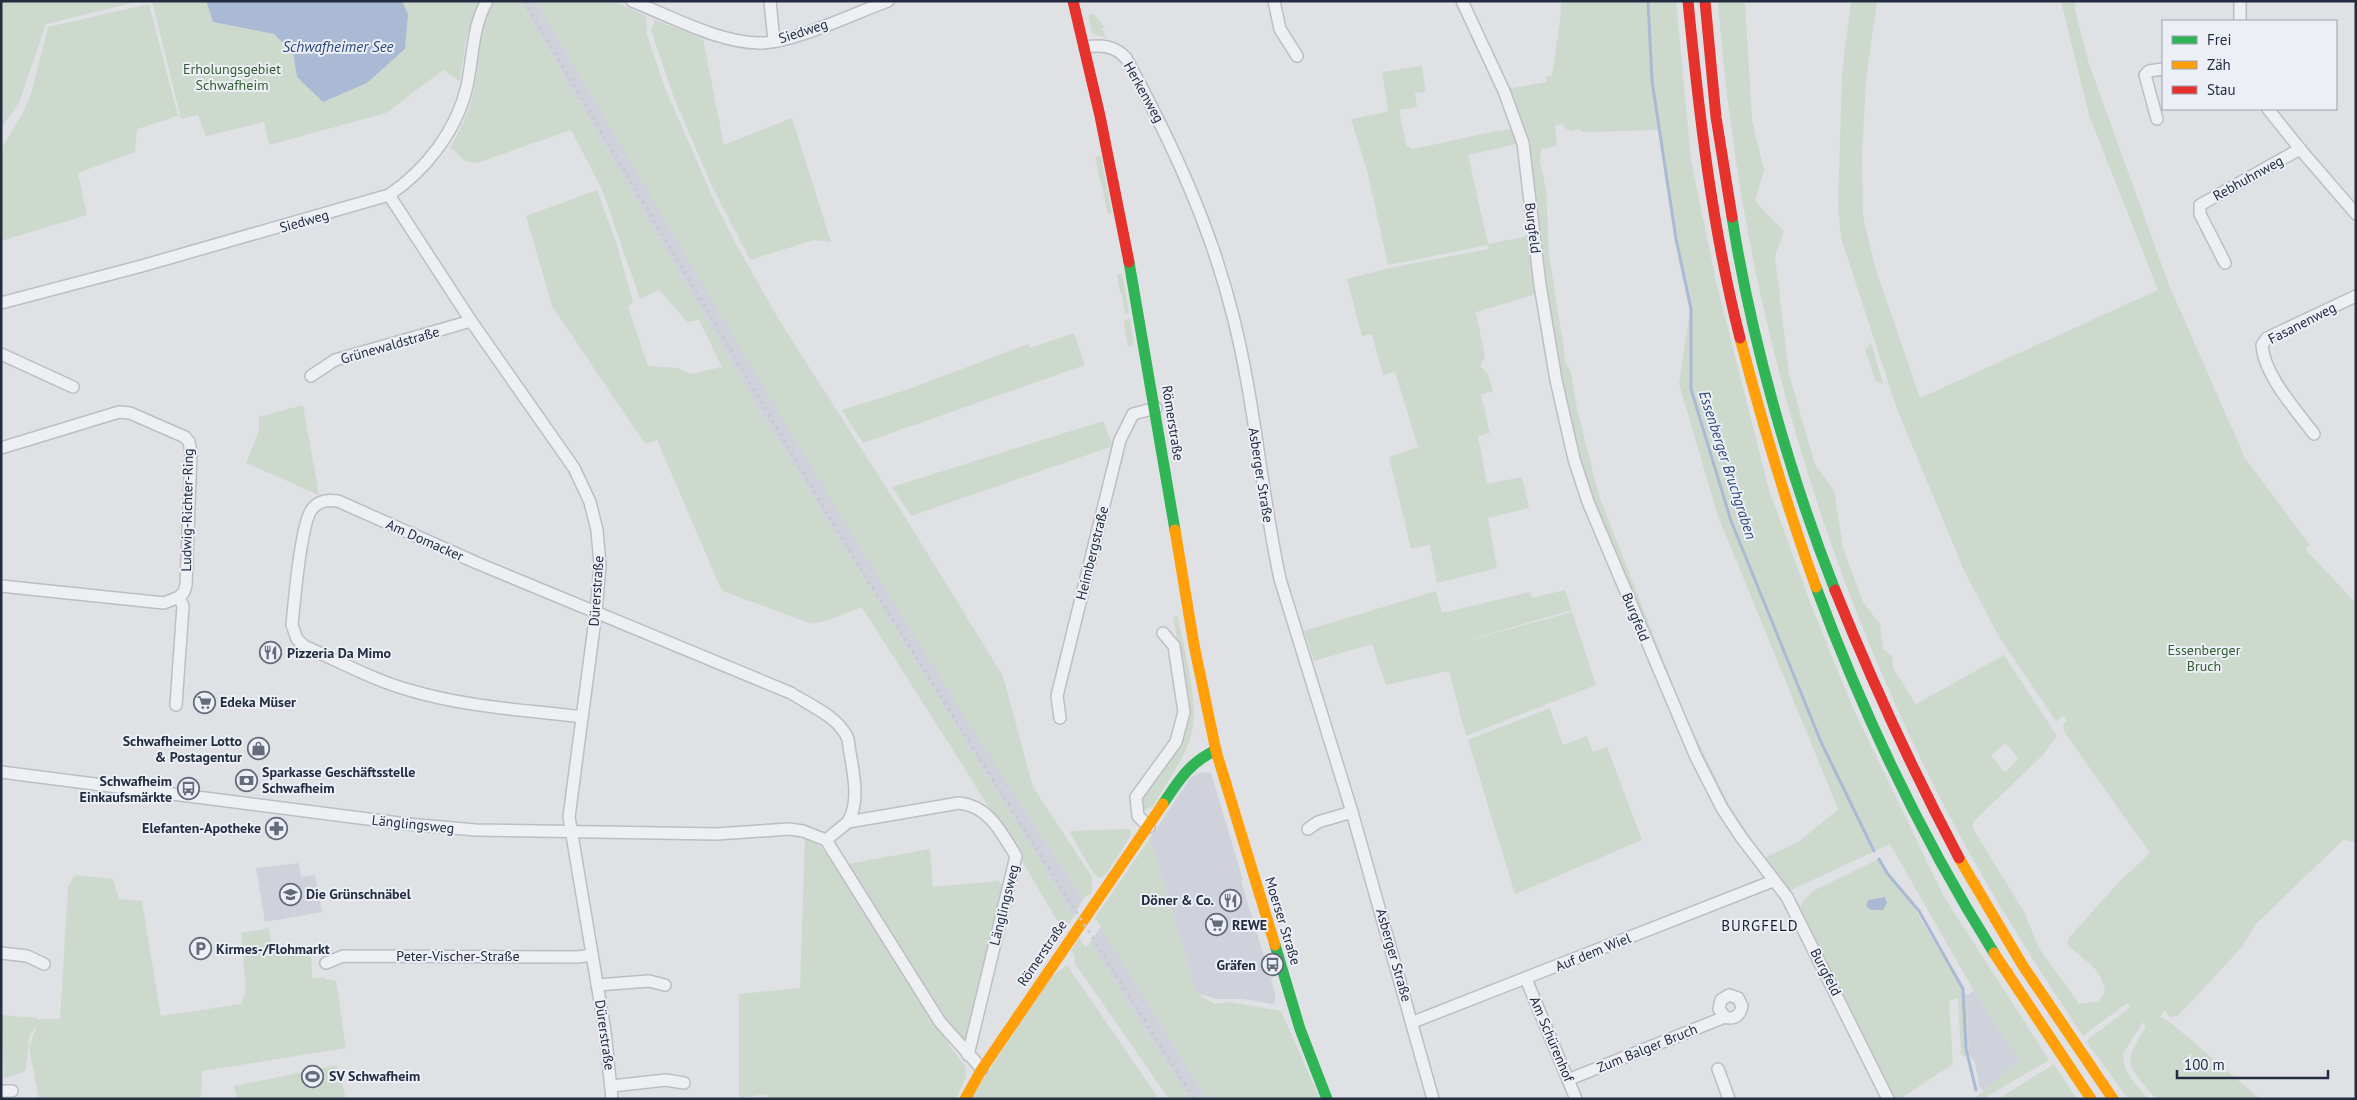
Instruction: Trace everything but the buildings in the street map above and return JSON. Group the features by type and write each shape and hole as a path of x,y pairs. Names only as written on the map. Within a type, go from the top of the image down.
{"main road":[{"name":"Römerstraße","path":"965,1099 982,1069 1097,898 1149,827 1186,770 1202,757 1216,750 1193,639 1156,408 1110,156 1073,1"},
{"path":"1688,1 1697,103 1726,278 1750,381 1804,556 1832,631 1869,717 1926,836 2005,971 2091,1099"},
{"path":"1705,1 1709,56 1724,171 1744,278 1764,365 1793,468 1838,597 1894,731 1933,810 1973,884 2044,999 2113,1099"},
{"name":"Moerser Straße","path":"1216,750 1283,970 1290,1000 1327,1099"}],"street":[{"name":"Siedweg","path":"1,303 138,267 389,196 402,187 432,156 451,128 464,94 477,26 487,1"},
{"name":"Siedweg","path":"632,1 647,4 730,39 762,43 774,41 888,1"},
{"path":"770,1 774,41"},
{"path":"1274,1 1280,29 1298,56"},
{"name":"Burgfeld","path":"1462,1 1504,91 1523,143 1535,248 1556,380 1574,459 1588,502 1696,757 1722,808 1792,906 1888,1099"},
{"path":"2240,1 2240,20"},
{"name":"Herkenweg","path":"1085,48 1108,46 1121,53 1170,140"},
{"path":"2157,119 2145,75 2149,71 2162,69"},
{"path":"2269,110 2356,214"},
{"name":"Asberger Straße","path":"1170,140 1200,211 1225,288 1238,340 1280,580 1352,812 1413,1022 1433,1099"},
{"name":"Rebhuhnweg","path":"2225,263 2200,214 2200,204 2300,149"},
{"name":"Dürerstraße","path":"389,196 471,321 574,468 590,502 599,542 600,565 596,612 569,817 597,985 612,1086 612,1099"},
{"name":"Fasanenweg","path":"2314,434 2270,371 2262,354 2262,344 2267,338 2356,296"},
{"name":"Grünewaldstraße","path":"311,376 335,360 471,321"},
{"path":"1,354 73,387"},
{"name":"Heimbergstraße","path":"1060,718 1057,696 1120,440 1133,414 1156,408"},
{"name":"Ludwig-Richter-Ring","path":"1,448 119,412 130,413 185,437 189,442 191,452 186,585 184,592 179,597 182,606 176,705"},
{"name":"Am Domacker","path":"582,717 465,702 425,694 378,679 304,646 297,639 292,625 307,516 312,508 323,501 338,501 477,563 791,693 835,721 844,730 848,739 856,800 854,813 848,822"},
{"path":"1,586 164,603 179,597"},
{"path":"1149,827 1138,816 1136,797 1176,742 1184,712 1174,646 1163,633"},
{"name":"Länglingsweg","path":"1,772 407,824 476,830 717,834 789,829 803,831 826,840 848,822 959,803 974,805 987,814 1016,856 968,1055"},
{"path":"1308,829 1318,822 1352,812"},
{"path":"826,840 940,1022 982,1069"},
{"name":"Auf dem Wiel","path":"1413,1022 1773,881"},
{"path":"1,953 27,956 44,964"},
{"name":"Peter-Vischer-Straße","path":"326,963 343,956 577,957 592,955"},
{"name":"Am Schürenhof","path":"1526,979 1570,1079 1576,1099"},
{"name":"Dürerstraße","path":"597,985 649,981 665,986"},
{"name":"Zum Balger Bruch","path":"1570,1079 1725,1017"},
{"path":"1718,1069 1729,1099"},
{"name":"Dürerstraße","path":"612,1086 666,1080 684,1083"}],"shaded area":[{"path":"520,1 536,1 862,550 1031,820 1083,899 1074,916 764,418"},
{"path":"1203,772 1211,773 1243,880 1241,881 1275,992 1275,1003 1272,1004 1243,999 1216,999 1196,993 1150,838 1191,777"},
{"name":"Die Grünschnäbel","path":"299,863 301,877 315,875 322,912 265,922 256,868"},
{"path":"1101,927 1207,1099 1189,1099 1090,942"},
{"path":"1974,991 2012,1049 2021,1059 1983,1091 1980,1089 1975,1063 1969,1055 1966,995"}],"green space":[{"path":"1,1 140,1 46,24 19,103 1,128"},
{"name":"Erholungsgebiet Schwafheim","path":"152,1 206,1 213,22 274,34 293,53 297,77 408,14 402,1 480,1 466,38 460,81 443,70 386,113 269,145 264,122 206,136 198,115 181,119"},
{"path":"495,1 520,1 764,418 1074,916 1068,925 1059,924 987,804 862,607 826,621 812,624 725,592 720,587 657,440 645,444 552,306 526,216 597,190 616,242 633,302 628,307 648,366 678,368 690,374 722,367 699,320 687,322 659,290 640,299 602,189 571,130 477,163 465,161 451,148 449,150 464,121 472,98 481,32 488,10"},
{"path":"536,1 614,1 646,16 647,35 665,88 715,203 736,244 779,320 905,517 1003,676 1033,787 1092,877 1092,892 1083,899 1011,789 872,566 736,341"},
{"path":"1561,1 1676,1 1691,160 1716,281 1769,490 1810,602 1853,708 1943,895 2049,1060 1983,1099 1974,1099 2021,1059 2012,1049 1974,991 1890,844 1787,892 1743,835 1707,773 1590,498 1573,443 1546,283 1533,190 1507,89 1547,82 1546,77 1552,76 1560,22","holes":["1563,124 1564,128 1572,131 1579,129 1583,132 1658,130 1690,310 1679,384 1718,516 1838,809 1800,841 1764,858 1728,803 1684,713 1599,496 1577,408 1571,372 1566,364 1549,254 1546,189 1540,162 1541,149 1557,146 1555,125"]},
{"name":"Essenberger Bruch","path":"1718,1 1745,2 1752,120 1764,170 1755,201 1784,231 1775,256 1789,374 1815,465 1834,490 1843,548 1863,602 1880,624 1883,649 1892,656 1893,668 1916,704 2004,655 2057,736 2044,754 1974,821 1972,827 2024,912 2039,948 2079,1004 2099,1001 2105,992 2100,976 2091,965 2068,945 2068,939 2117,884 2150,853 2065,733 2063,724 2067,721 2064,716 2056,721 1999,637 1963,568 1897,409 1841,238 1838,207 1842,74 1851,1 1877,1 1866,80 1862,156 1863,216 1875,267 1920,398 2158,290 2089,115 2061,1 2075,1 2075,10 2089,64 2169,285 2245,458 2310,545 2305,549 2356,603 2356,843 2344,839 2256,924 2242,947 2178,1016 2169,1017 2165,1010 2160,1017 2171,1023 2260,1099 2156,1099 2139,1079 2131,1065 2130,1058 2133,1050 2146,1027 2143,1022 2123,1054 2123,1061 2131,1078 2148,1099 2128,1099 2086,1041 2131,1007 2127,1003 2083,1036 2018,936 1958,832 1909,735 1866,635 1827,533 1794,429 1767,323 1745,216 1729,109","holes":["2006,743 2018,758 2005,773 1991,755"]},
{"path":"149,4 178,116 137,129 135,152 78,173 87,215 1,241 1,149 22,115 31,94 48,27"},
{"path":"1093,14 1105,27 1102,29 1106,38 1092,33 1088,15"},
{"path":"655,20 703,39 724,145 792,118 831,242 814,240 750,260 711,184 674,98 651,30"},
{"path":"1422,66 1426,92 1415,93 1417,107 1399,110 1406,145 1412,149 1512,129 1517,144 1468,155 1488,244 1529,236 1537,294 1476,312 1485,357 1480,366 1488,374 1493,391 1481,395 1490,433 1478,436 1487,484 1522,477 1529,508 1488,518 1497,568 1437,583 1430,545 1411,549 1389,457 1418,447 1395,372 1383,375 1372,334 1362,336 1347,279 1389,268 1489,249 1488,245 1388,265 1368,174 1351,119 1388,112 1382,72"},
{"path":"1101,156 1112,214 1108,214 1095,157"},
{"path":"1122,274 1129,313 1124,315 1122,293 1120,293 1117,275"},
{"path":"1130,318 1134,345 1128,347 1124,321"},
{"path":"1074,333 1085,365 863,443 842,410 906,390 1028,344 1030,348"},
{"path":"1871,343 1883,384 1876,381 1865,350"},
{"path":"303,405 319,495 246,463 259,431 259,417"},
{"path":"1103,421 1113,446 911,516 892,487"},
{"path":"1565,590 1572,610 1443,647 1572,612 1596,685 1466,736 1449,671 1386,685 1372,644 1314,661 1304,631 1436,591 1442,613 1530,592 1532,598"},
{"path":"1178,616 1191,679 1194,712 1193,728 1186,750 1177,767 1153,806 1144,810 1140,806 1140,800 1179,743 1178,643 1173,617"},
{"path":"1550,708 1563,745 1587,736 1593,752 1607,747 1642,840 1515,894 1468,740"},
{"path":"1131,830 1131,835 1106,874 1101,878 1094,874 1070,833 1070,831"},
{"path":"805,837 816,842 836,865 952,1049 966,1067 966,1077 956,1099 768,1099 767,1094 739,1098 739,994 800,988"},
{"path":"1150,838 1196,993 1215,1004 1229,1002 1281,1011 1320,1099 1207,1099 1095,918"},
{"path":"930,849 933,887 998,881 1004,888 969,1036 964,1042 950,1025 848,864"},
{"path":"1879,859 1890,877 1902,888 1966,995 1969,1055 1964,1057 1961,1054 1958,998 1949,1001 1953,1064 1900,1099 1893,1099 1801,912 1801,904 1813,891"},
{"path":"75,875 113,879 119,899 142,901 161,1016 241,1004 246,992 241,933 269,928 272,948 311,947 312,978 326,977 324,979 336,981 346,1048 202,1071 201,1099 39,1099 29,1047 38,1022 29,1038 26,1069 22,1073 4,1078 1,1015 38,1018 38,1021 40,1019 60,1019 68,887"},
{"path":"1079,938 1086,948 1090,942 1189,1099 1169,1099 1074,962 1075,958 1071,951"},
{"path":"1067,965 1159,1099 970,1099 1051,977"},
{"path":"2054,1064 2077,1099 1998,1099"},
{"name":"SV Schwafheim","path":"337,1065 346,1099 237,1099 234,1086"}],"water":[{"name":"Schwafheimer See","path":"206,1 402,1 408,14 405,49 367,83 323,102 297,77 293,53 274,34 213,22"},
{"path":"1885,897 1887,903 1883,910 1871,910 1866,906 1868,900"}],"waterway":[{"name":"Essenberger Bruchgraben","path":"1648,1 1652,81 1676,239 1691,309 1691,389 1731,521 1821,742 1874,851"},
{"name":"Essenberger Bruchgraben","path":"1879,859 1887,873 1919,911 1963,989 1966,1049 1976,1090"}],"railway":[{"path":"524,1 852,555 1194,1099"}],"traffic: fast":[{"path":"1732,217 1761,359 1803,501 1835,590"},
{"path":"1129,262 1175,530"},
{"path":"1816,587 1874,728 1918,820 1994,953"},
{"path":"1163,804 1192,766 1216,750"},
{"path":"1275,945 1300,1029 1327,1099"}],"traffic: slow":[{"path":"1740,338 1775,463 1816,587"},
{"path":"1175,530 1194,645 1216,751 1275,945"},
{"path":"965,1099 982,1069 1163,804"},
{"path":"1959,858 2023,966 2113,1099"},
{"path":"1994,953 2091,1099"}],"traffic: jam":[{"path":"1073,1 1100,116 1129,262"},
{"path":"1688,1 1714,213 1740,338"},
{"path":"1705,1 1716,117 1732,217"},
{"path":"1835,590 1894,726 1959,858"}],"place":[{"name":"Pizzeria Da Mimo","path":"271,653"},
{"name":"Edeka Müser","path":"204,702"},
{"name":"Schwafheimer Lotto & Postagentur","path":"258,749"},
{"name":"Sparkasse Geschäftsstelle Schwafheim","path":"246,780"},
{"name":"Schwafheim Einkaufsmärkte","path":"188,789"},
{"name":"Elefanten-Apotheke","path":"277,828"},
{"name":"Die Grünschnäbel","path":"290,894"},
{"name":"Döner & Co.","path":"1230,900"},
{"name":"REWE","path":"1216,925"},
{"name":"Kirmes-/Flohmarkt","path":"200,949"},
{"name":"Gräfen","path":"1272,965"},
{"name":"SV Schwafheim","path":"313,1076"}],"district":[{"name":"BURGFELD","path":"1760,925"}]}
